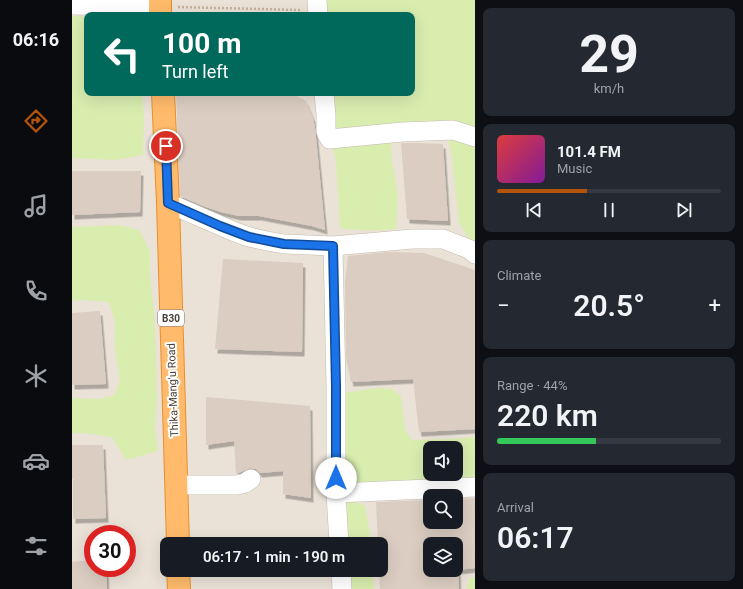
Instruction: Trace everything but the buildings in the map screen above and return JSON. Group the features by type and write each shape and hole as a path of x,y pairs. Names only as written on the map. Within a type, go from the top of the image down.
{"highway":[{"name":"Thika-Mang'u Road","path":"163,96 168,203 178,537"},
{"path":"178,577 179,589"}],"street":[{"path":"72,5 160,7"},
{"path":"324,96 326,130 330,139 402,132 453,130 475,137"},
{"path":"168,203 249,237 284,244 333,246 412,239 443,239 469,249 475,254"},
{"path":"333,246 336,386 336,493 339,537"},
{"path":"176,485 237,485 245,483 251,479"},
{"path":"336,493 475,487"},
{"path":"341,577 342,589"}],"path":[{"path":"160,7 317,8"}],"shaded area":[{"path":"72,0 475,0 475,589 72,589"}],"green space":[{"path":"320,0 475,0 475,244 469,239 459,223 452,157 448,138 391,142 392,162 398,196 396,229 354,230 340,228 336,162 330,132 326,96 415,96 415,12 322,12"},
{"path":"72,16 84,17 84,96 142,96 144,114 143,155 115,160 72,158"},
{"path":"119,225 139,230 150,251 150,274 155,322 157,397 155,430 158,451 126,460 112,437 72,433 72,398 101,399 114,395 120,380 115,348 115,323 109,302 81,300 72,301 72,227"},
{"path":"377,388 392,389 401,396 405,430 412,440 475,437 475,479 463,479 463,441 423,441 423,481 347,483 333,473 337,394"},
{"path":"354,501 365,506 370,537 329,537 331,515 337,506 342,502"},
{"path":"332,577 373,577 374,589 333,589"},
{"path":"475,577 475,589 467,589 469,578"}],"route":[{"path":"166,146 168,203 249,237 284,244 333,246 335,291 336,478"}]}
